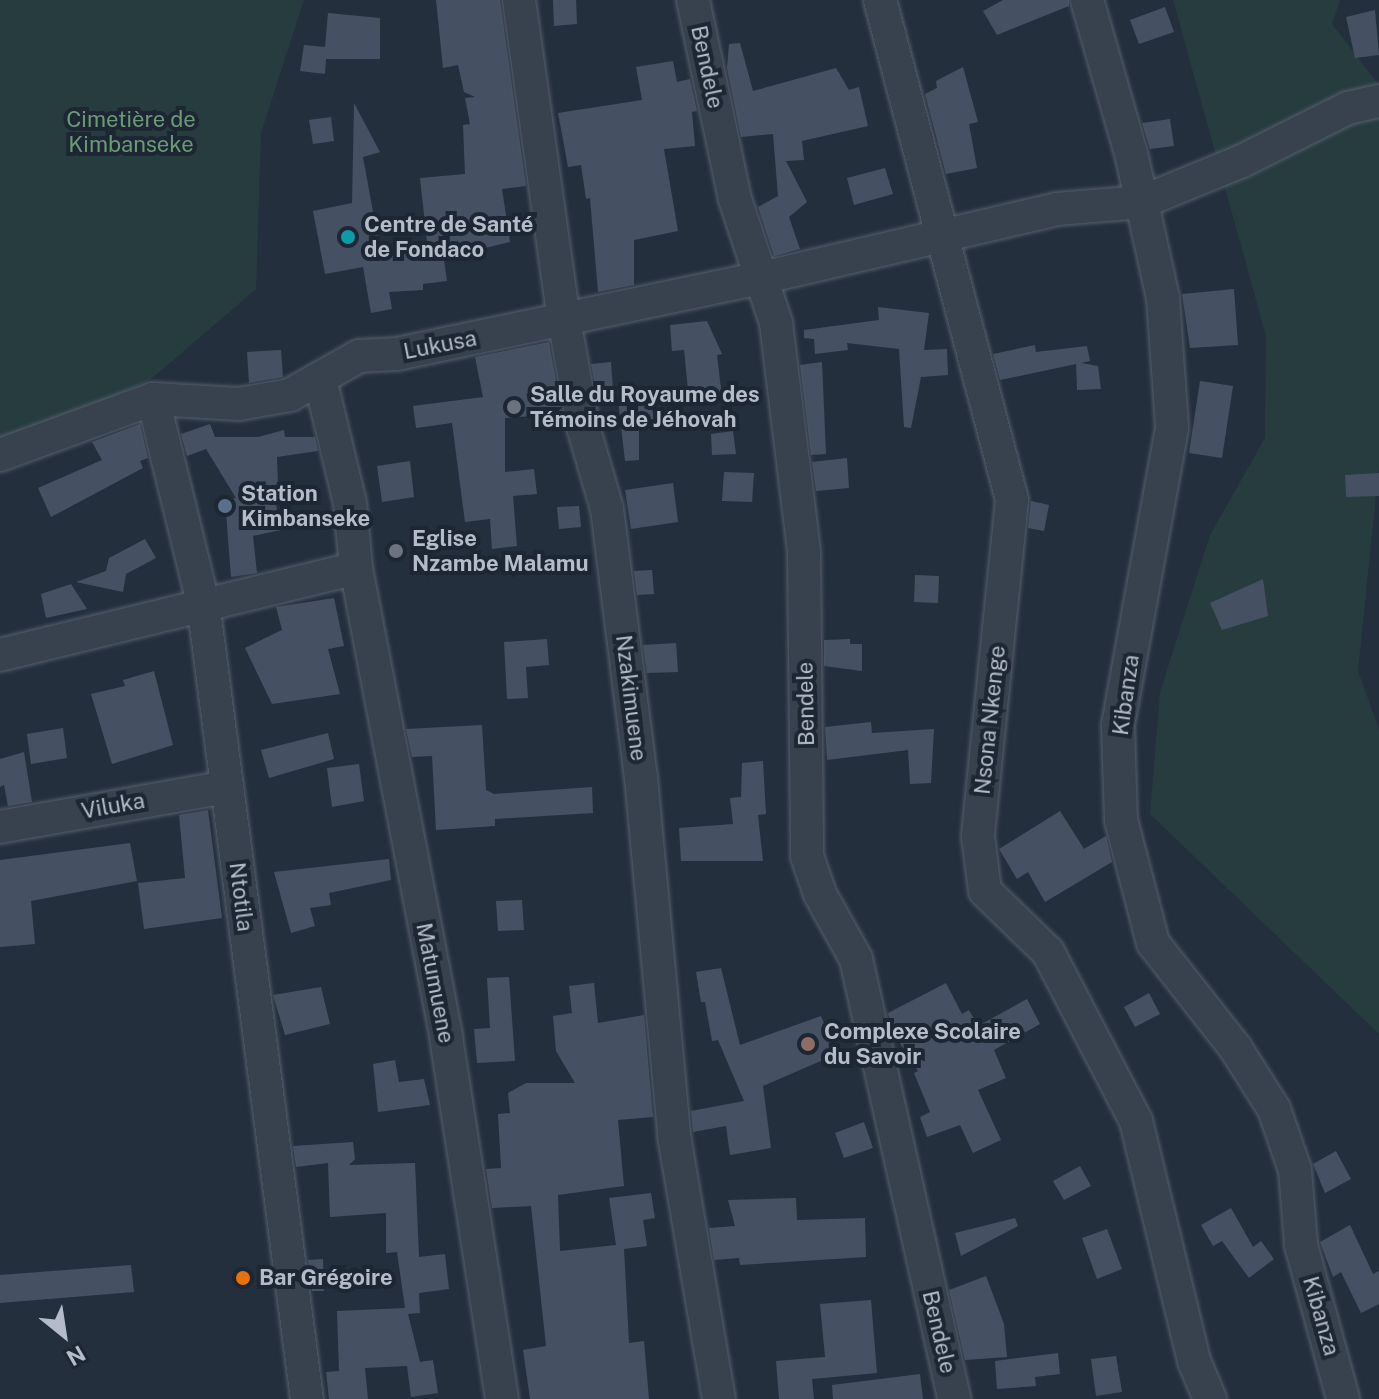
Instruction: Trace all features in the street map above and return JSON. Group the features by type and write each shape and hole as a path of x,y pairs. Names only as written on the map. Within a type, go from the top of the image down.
{"street":[{"name":"Nzakimuene","path":"519,0 564,319 584,430 607,509 641,777 674,1136 719,1399"},
{"name":"Bendele","path":"693,0 735,199 776,323 804,552 807,856 820,894 856,959 954,1399"},
{"name":"Nsona Nkenge","path":"880,0 1012,500 978,836 985,891 1048,952 1136,1121 1194,1361 1210,1399"},
{"name":"Kibanza","path":"1087,0 1142,202 1163,298 1172,428 1118,726 1121,820 1153,943 1236,1049 1274,1109 1295,1170 1301,1245 1343,1399"},
{"name":"Lukusa","path":"153,399 239,404 290,395 359,356 397,354 761,278 1057,209 1142,202 1242,161 1348,108 1379,101"},
{"name":"Matumuene","path":"320,379 350,503 356,568 446,1037 502,1399"},
{"path":"0,455 153,399"},
{"name":"Ntotila","path":"153,399 203,602 307,1399"},
{"path":"0,655 203,602 356,568"},
{"name":"Viluka","path":"0,827 227,787"}],"green space":[{"name":"Cimetière de Kimbanseke","path":"0,0 304,0 261,133 256,289 151,379 54,425 0,439"},
{"path":"1173,0 1340,0 1332,24 1379,85 1379,466 1358,671 1379,729 1379,1034 1150,814 1160,692 1210,535 1265,438 1266,336"}],"building":[{"path":"436,0 500,0 526,186 502,189 510,242 472,251 472,257 444,260 447,281 423,284 423,290 389,292 392,309 371,313 363,267 325,274 313,211 352,203 354,103 380,152 363,157 380,250 427,242 420,178 465,174 463,125 470,124 465,98 475,97 464,92 458,65 443,68"},
{"path":"553,0 576,0 577,24 554,26"},
{"path":"1003,0 1069,0 1069,6 997,35 983,11"},
{"path":"1165,7 1174,32 1139,44 1130,20"},
{"path":"1375,10 1379,55 1355,58 1346,17"},
{"path":"328,13 380,18 380,59 326,59 325,74 300,71 304,45 325,47"},
{"path":"740,43 753,91 836,68 849,90 859,87 868,126 802,141 804,160 786,161 807,202 789,217 800,249 774,256 758,207 778,196 773,134 741,137 727,68 729,44"},
{"path":"673,61 677,82 690,79 697,111 692,112 695,146 664,149 678,231 634,240 634,285 598,292 590,198 586,199 581,165 568,167 558,113 642,100 636,67"},
{"path":"963,67 978,122 969,124 977,168 946,174 925,94 937,88 936,81"},
{"path":"331,117 334,141 313,144 309,120"},
{"path":"1170,119 1174,146 1150,149 1142,123"},
{"path":"885,168 893,194 854,205 847,178"},
{"path":"1234,289 1238,345 1190,348 1182,294"},
{"path":"878,307 929,313 924,350 947,349 948,375 921,377 911,428 904,427 899,349 847,343 848,350 815,354 814,339 804,338 804,330 879,320"},
{"path":"707,321 722,354 717,355 722,397 689,400 684,350 672,351 670,325"},
{"path":"549,342 562,414 505,418 505,472 534,469 537,494 513,496 517,546 492,549 490,519 465,522 452,423 416,428 413,406 483,397 475,357"},
{"path":"1035,345 1036,352 1087,346 1090,361 1081,363 1098,366 1101,389 1077,390 1076,364 1000,380 993,354"},
{"path":"281,350 283,377 249,383 247,352"},
{"path":"611,362 613,390 596,391 591,364"},
{"path":"822,362 826,454 811,455 800,365"},
{"path":"1200,381 1233,386 1222,458 1189,453"},
{"path":"638,390 638,402 651,400 654,422 639,424 639,460 625,461 617,391"},
{"path":"140,424 148,458 140,461 143,468 51,517 38,488 102,460 92,442"},
{"path":"210,424 215,437 258,437 284,430 285,437 315,437 318,451 277,457 278,485 272,485 281,530 253,536 257,573 231,577 225,500 236,498 206,449 187,456 181,434"},
{"path":"733,431 736,454 712,455 711,434"},
{"path":"847,458 849,488 816,491 812,462"},
{"path":"410,461 414,497 382,502 377,466"},
{"path":"724,472 754,473 752,502 722,501"},
{"path":"1379,473 1379,496 1346,497 1345,475"},
{"path":"673,483 678,522 631,529 625,490"},
{"path":"1031,501 1049,505 1044,531 1028,528"},
{"path":"579,506 581,527 559,529 557,507"},
{"path":"145,539 156,558 126,574 123,592 76,582 106,571 109,558"},
{"path":"652,570 654,594 637,595 634,571"},
{"path":"915,575 939,576 938,603 914,602"},
{"path":"1263,579 1268,616 1222,630 1210,603"},
{"path":"71,584 87,609 46,618 41,594"},
{"path":"334,598 344,646 328,649 340,694 272,704 245,648 282,630 276,607"},
{"path":"547,639 549,665 526,667 528,698 507,699 504,642"},
{"path":"850,639 850,644 862,644 862,671 824,666 824,640"},
{"path":"676,643 678,672 647,673 643,645"},
{"path":"154,671 173,745 112,764 91,694 125,686 123,680"},
{"path":"871,722 872,733 934,729 931,783 910,784 908,750 827,760 825,727"},
{"path":"482,725 486,790 494,794 592,787 593,813 495,819 495,826 436,830 432,756 412,757 406,729"},
{"path":"63,728 67,758 31,764 27,734"},
{"path":"328,733 334,759 269,778 261,750"},
{"path":"24,752 32,802 8,806 4,785 0,787 0,759"},
{"path":"763,761 766,814 758,815 763,861 681,861 679,828 733,824 730,798 741,797 742,763"},
{"path":"359,764 364,801 332,807 327,768"},
{"path":"208,810 222,918 144,929 138,883 185,878 179,815"},
{"path":"1060,811 1084,849 1106,836 1112,862 1045,902 1028,872 1017,879 999,849"},
{"path":"130,843 137,881 31,901 35,944 0,947 0,860"},
{"path":"389,859 391,880 329,893 331,905 310,908 315,926 291,933 274,872"},
{"path":"522,900 524,930 498,931 496,901"},
{"path":"721,968 740,1045 821,1016 837,1054 763,1086 771,1148 730,1155 726,1126 693,1132 691,1111 744,1101 718,1040 712,1041 705,1002 701,1002 696,972"},
{"path":"509,977 515,1061 477,1063 474,1029 490,1028 487,978"},
{"path":"594,983 598,1023 644,1015 653,1117 618,1120 624,1186 558,1195 560,1251 616,1245 609,1198 651,1193 655,1218 643,1220 647,1246 624,1249 629,1343 644,1341 649,1399 530,1399 523,1350 546,1346 531,1206 492,1208 486,1169 501,1168 498,1114 510,1113 508,1093 526,1083 575,1083 556,1051 553,1016 572,1013 569,986"},
{"path":"946,983 962,1014 969,1010 978,1026 1027,999 1040,1024 994,1050 1006,1078 978,1090 1001,1140 973,1153 960,1125 927,1137 920,1117 930,1112 914,1073 918,1071 894,1034 888,1013"},
{"path":"321,987 330,1024 285,1035 273,995"},
{"path":"1149,993 1160,1014 1135,1027 1124,1007"},
{"path":"395,1060 399,1082 424,1079 430,1105 378,1112 373,1064"},
{"path":"864,1122 873,1148 844,1158 835,1133"},
{"path":"353,1142 355,1159 349,1165 415,1163 419,1257 445,1254 449,1289 419,1293 420,1313 408,1314 420,1362 433,1360 438,1393 411,1397 407,1366 365,1368 368,1399 329,1399 326,1372 339,1371 337,1311 405,1308 397,1252 386,1253 386,1213 330,1217 328,1163 296,1167 293,1146"},
{"path":"1336,1151 1351,1179 1325,1193 1313,1164"},
{"path":"1080,1166 1091,1186 1064,1200 1053,1181"},
{"path":"796,1198 797,1220 865,1218 866,1257 740,1265 739,1258 714,1260 709,1228 735,1226 728,1200"},
{"path":"1231,1208 1253,1247 1261,1241 1274,1259 1249,1278 1222,1241 1213,1246 1201,1225"},
{"path":"1015,1218 1018,1226 961,1256 955,1233"},
{"path":"1350,1225 1373,1274 1379,1271 1379,1304 1361,1313 1341,1272 1333,1277 1320,1242"},
{"path":"1107,1229 1122,1269 1097,1279 1082,1238"},
{"path":"323,1259 324,1291 312,1291 308,1260"},
{"path":"131,1265 134,1292 0,1303 0,1275"},
{"path":"986,1276 1004,1324 1007,1357 965,1360 949,1290"},
{"path":"871,1300 877,1373 812,1379 814,1399 779,1399 776,1361 825,1357 820,1304"},
{"path":"1058,1353 1060,1374 1035,1377 1036,1386 997,1389 995,1361"},
{"path":"1116,1356 1122,1392 1096,1396 1091,1359"},
{"path":"920,1374 923,1399 833,1399 832,1385"}],"place":[{"name":"Centre de Santé de Fondaco","path":"348,237"},
{"name":"Salle du Royaume des Témoins de Jéhovah","path":"514,407"},
{"name":"Station Kimbanseke","path":"225,506"},
{"name":"Eglise Nzambe Malamu","path":"396,551"},
{"name":"Complexe Scolaire du Savoir","path":"808,1044"},
{"name":"Bar Grégoire","path":"243,1278"}]}
